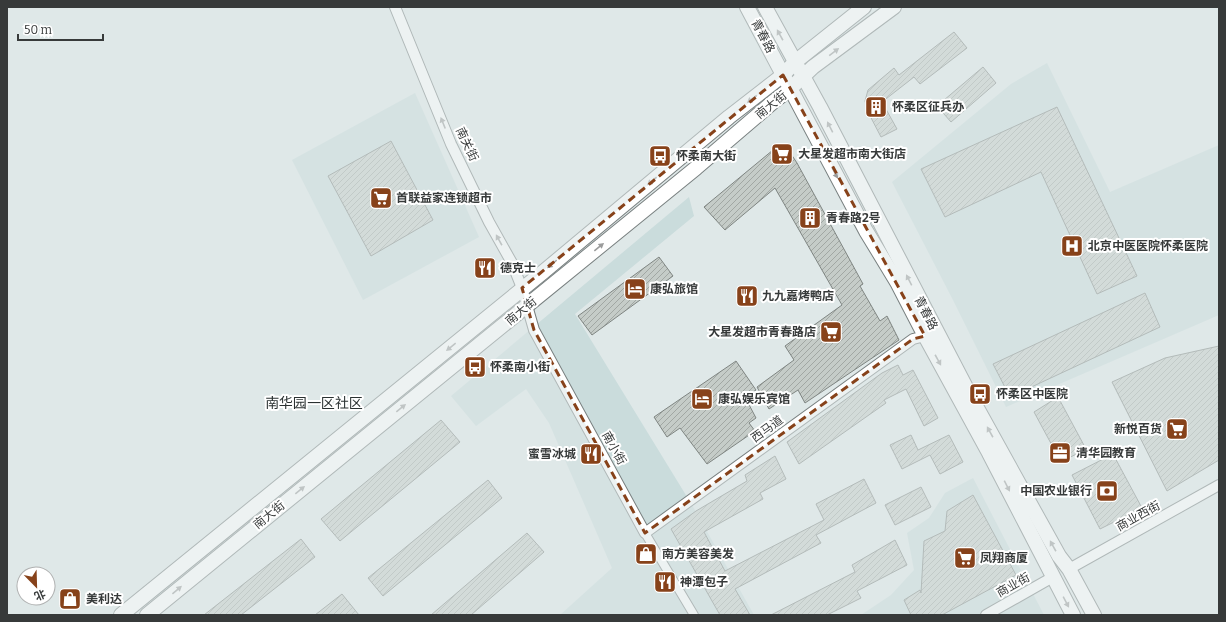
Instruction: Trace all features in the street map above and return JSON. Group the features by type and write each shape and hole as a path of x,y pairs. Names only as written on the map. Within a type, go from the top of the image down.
{"main road":[{"name":"青春路","path":"748,7 866,231 897,282 924,336 989,453 1073,615"},
{"name":"青春路","path":"765,7 972,399 1058,556 1069,569 1094,615"},
{"name":"南大街","path":"121,615 729,117 783,75 795,62 864,7"},
{"name":"南大街","path":"147,615 527,306 790,89 813,67 894,7"}],"street":[{"name":"南关街","path":"395,7 451,144 489,222 512,263 522,288"},
{"name":"南小街","path":"522,288 534,330 645,533 694,615"},
{"name":"西马道","path":"645,533 913,339 924,336"},
{"name":"商业西街","path":"1069,569 1219,485"},
{"name":"商业街","path":"986,615 1054,577"}],"highlighted area":[{"path":"783,75 925,336 913,339 645,533 534,330 522,288"}],"shaded area":[{"name":"北京中医医院怀柔医院","path":"1047,63 1110,192 1219,145 1219,315 1006,407 892,182 1011,84"},
{"path":"415,93 479,237 363,300 292,160"},
{"path":"689,197 694,216 575,314 692,505 754,615 560,615 612,568 549,423 526,389 476,426 451,396"},
{"path":"973,478 1044,615 861,615 891,595 914,570 907,533 929,518 945,493"}],"building":[{"path":"954,32 967,48 920,84 914,77 882,102 897,129 881,137 868,112 865,101 868,90 894,68 899,75"},
{"path":"983,67 996,83 951,122 937,106"},
{"path":"1057,107 1137,276 1097,294 1041,172 945,217 921,169"},
{"name":"首联益家连锁超市","path":"391,141 433,220 371,256 328,176"},
{"path":"781,147 789,151 797,163 863,284 860,286 880,321 887,316 899,340 805,403 798,390 769,409 757,387 794,360 785,346 842,305 775,188 725,230 704,207 773,150"},
{"name":"康弘旅馆","path":"659,257 673,276 592,335 578,316"},
{"path":"1145,293 1160,327 1010,397 993,364"},
{"name":"新悦百货","path":"1219,346 1219,460 1167,491 1112,382 1165,358"},
{"path":"736,361 756,390 745,397 756,418 749,423 755,431 707,464 680,428 667,437 654,417"},
{"path":"898,365 903,375 913,370 938,418 924,426 906,389 884,400 886,403 799,464 787,442 882,373"},
{"path":"1058,397 1086,449 1061,462 1034,412"},
{"path":"441,420 460,442 340,541 321,519"},
{"path":"911,435 918,450 949,435 963,462 940,474 930,455 902,469 890,445"},
{"name":"中国农业银行","path":"1113,454 1142,508 1100,529 1072,475"},
{"path":"775,456 786,479 760,493 763,499 704,532 725,571 824,520 816,504 864,479 876,503 816,535 821,543 735,589 750,615 720,615 671,529 696,511 747,481 745,475"},
{"path":"488,480 502,498 383,596 368,578"},
{"path":"921,487 931,507 895,525 885,505"},
{"name":"凤翔商厦","path":"973,495 1016,575 942,615 911,615 904,600 920,590 921,593 924,541 945,531 947,511"},
{"path":"527,533 544,552 471,615 431,615"},
{"path":"301,539 315,557 241,615 204,615"},
{"path":"895,540 907,565 857,591 861,598 827,615 771,615 855,572 852,565"},
{"path":"342,594 359,615 315,615"}],"place":[{"name":"怀柔区征兵办","path":"876,107"},
{"name":"大星发超市南大街店","path":"782,154"},
{"name":"怀柔南大街","path":"660,156"},
{"name":"首联益家连锁超市","path":"381,198"},
{"name":"青春路2号","path":"810,218"},
{"name":"北京中医医院怀柔医院","path":"1072,246"},
{"name":"德克士","path":"485,268"},
{"name":"康弘旅馆","path":"635,289"},
{"name":"九九嘉烤鸭店","path":"747,296"},
{"name":"大星发超市青春路店","path":"831,332"},
{"name":"怀柔南小街","path":"475,367"},
{"name":"怀柔区中医院","path":"980,394"},
{"name":"康弘娱乐宾馆","path":"702,399"},
{"name":"新悦百货","path":"1177,429"},
{"name":"清华园教育","path":"1060,453"},
{"name":"蜜雪冰城","path":"591,454"},
{"name":"中国农业银行","path":"1107,491"},
{"name":"南方美容美发","path":"646,554"},
{"name":"凤翔商厦","path":"965,558"},
{"name":"神潭包子","path":"665,582"},
{"name":"美利达","path":"70,599"}],"district":[{"name":"南华园一区社区","path":"314,403"}]}
